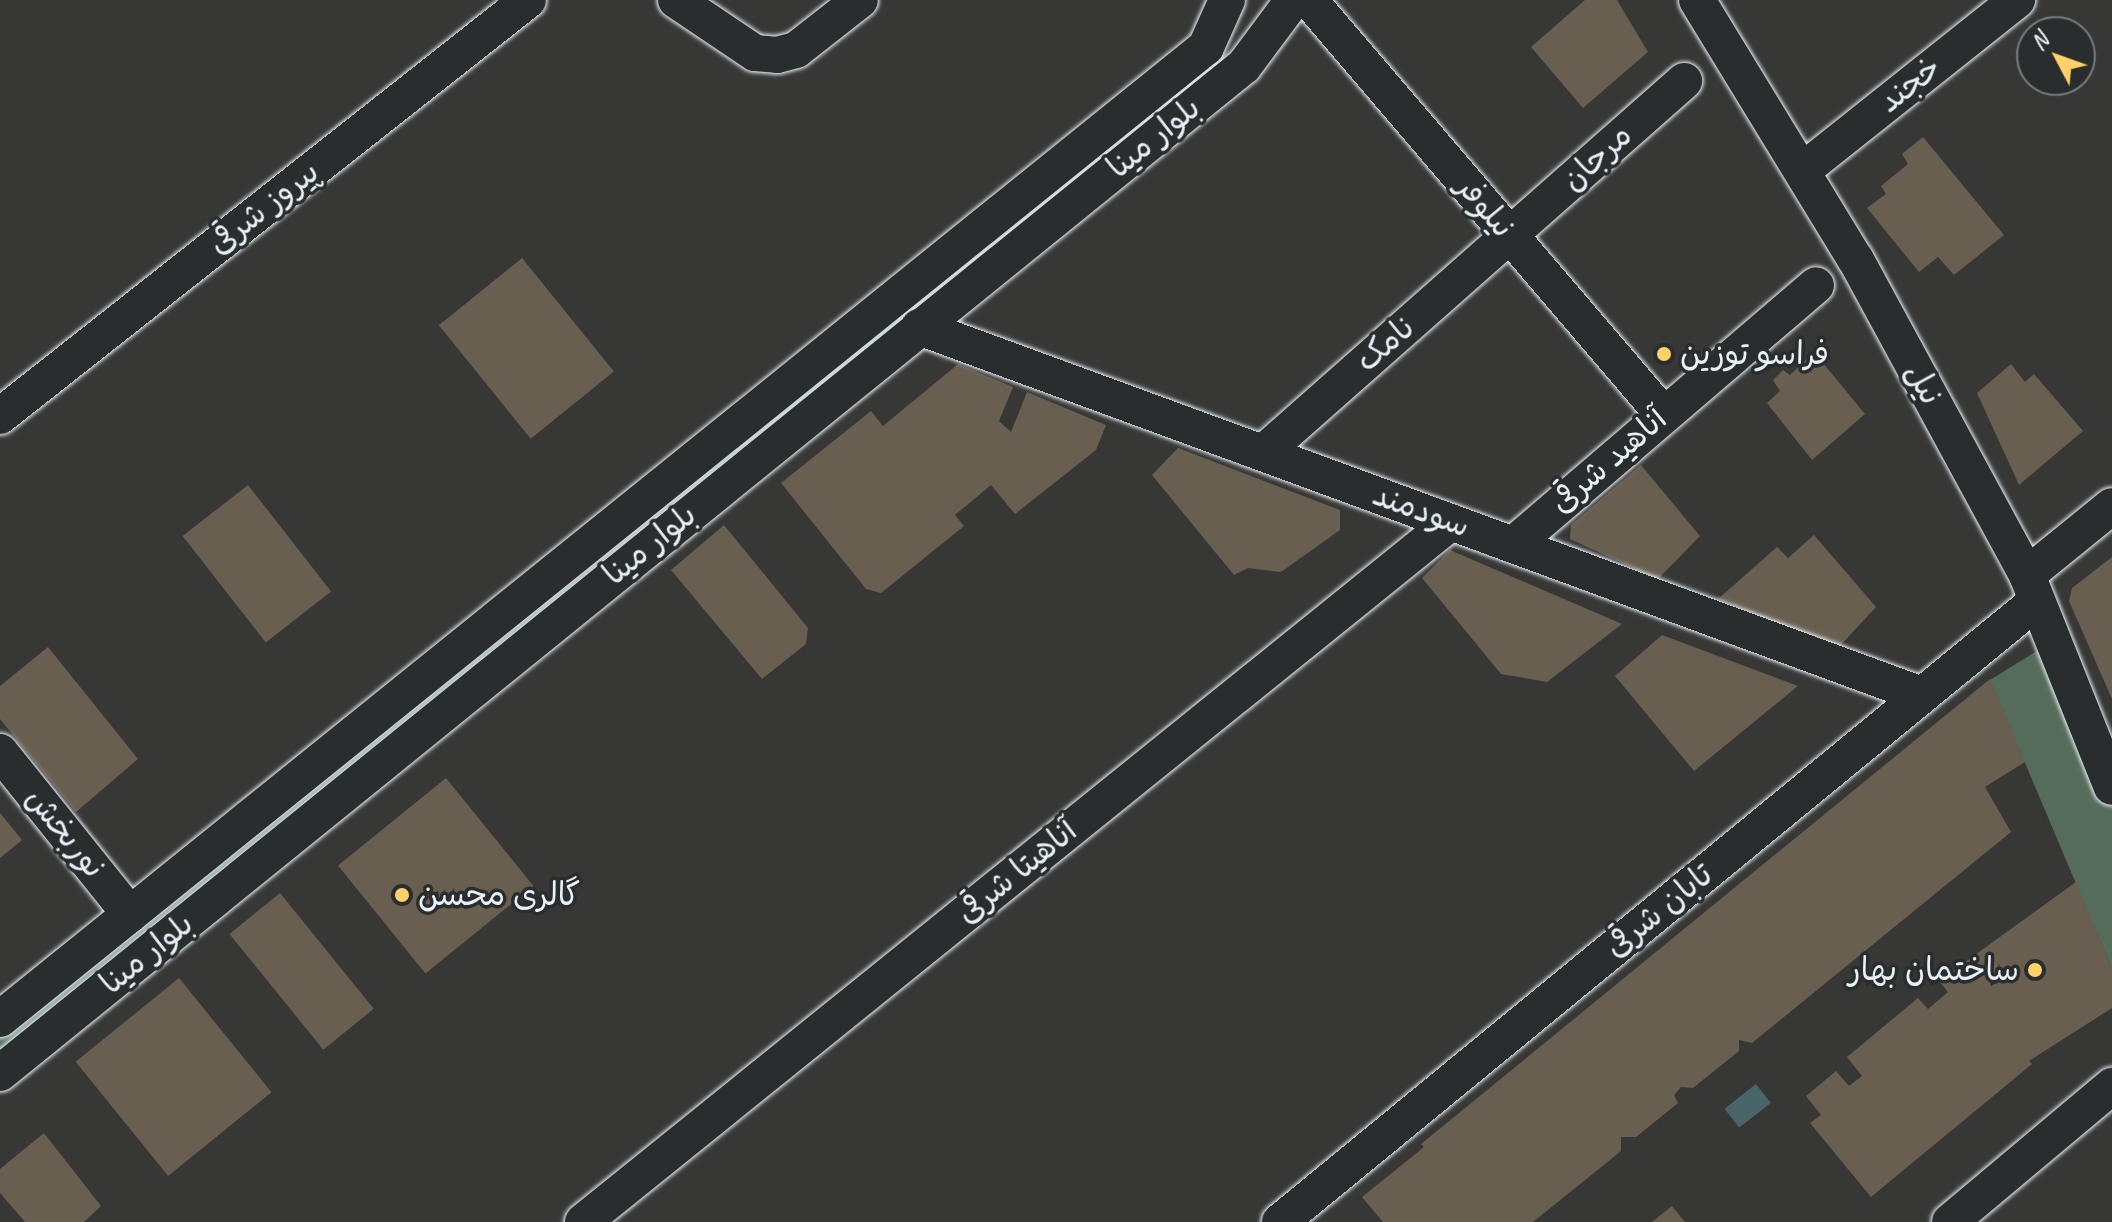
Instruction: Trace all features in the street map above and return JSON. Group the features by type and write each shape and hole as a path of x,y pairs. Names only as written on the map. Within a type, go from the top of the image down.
{"street":[{"name":"پیروز شرقی","path":"0,416 528,0"},
{"path":"676,0 755,53 777,55 796,50 860,0"},
{"path":"1229,0 1300,2"},
{"name":"بلوار مینا","path":"0,1019 1206,47 1229,0"},
{"name":"نیل","path":"1697,0 1802,171 2032,588 2112,787"},
{"name":"خجند","path":"1802,171 2017,0"},
{"name":"بلوار مینا","path":"0,1073 1244,66 1300,2"},
{"name":"نیلوفر","path":"1300,2 1510,235 1662,413"},
{"name":"مرجان","path":"1510,235 1684,81"},
{"name":"نامک","path":"1263,453 1510,235"},
{"name":"آناهید شرقی","path":"1513,545 1662,413 1816,285"},
{"name":"سودمند","path":"919,327 1922,695"},
{"name":"تابان شرقی","path":"1280,1222 1922,695 2112,506"},
{"name":"آناهیتا شرقی","path":"583,1222 1451,522"},
{"name":"نوربخش","path":"0,752 130,914"},
{"path":"1950,1222 2112,1086"}],"green space":[{"path":"1210,71 0,1057 0,1032"},
{"path":"2048,644 2112,792 2112,969 1990,680"}],"water":[{"path":"1756,1084 1771,1103 1739,1128 1724,1109"}],"building":[{"path":"1585,0 1617,0 1648,52 1583,108 1531,47"},
{"path":"1923,137 2004,235 1954,275 1938,257 1919,272 1867,208 1886,194 1881,186 1908,164 1902,154"},
{"path":"522,258 614,371 531,439 439,325"},
{"path":"1814,352 1865,414 1812,460 1767,403 1780,391 1773,380 1783,370 1790,375"},
{"path":"958,364 1013,387 999,421 1011,432 1027,392 1106,425 1096,450 1015,514 991,485 955,515 964,526 881,593 866,589 781,483 871,411 883,426"},
{"path":"2011,364 2025,382 2034,374 2083,431 2019,485 1977,393"},
{"path":"1178,448 1340,510 1340,530 1281,572 1248,568 1234,575 1152,475"},
{"path":"1641,465 1700,536 1658,579 1570,539 1571,525"},
{"path":"248,485 331,591 266,642 183,536"},
{"path":"724,525 808,628 806,644 762,679 671,570"},
{"path":"1814,535 1876,607 1838,648 1718,599 1777,547 1788,558"},
{"path":"1450,550 1622,624 1547,682 1501,674 1422,578"},
{"path":"2112,557 2112,699 2069,601 2072,588"},
{"path":"1662,635 1798,686 1694,771 1615,676"},
{"path":"48,647 138,759 76,812 0,719 0,686"},
{"path":"1990,679 2025,762 1985,787 2011,832 1752,1043 1739,1040 1739,1051 1693,1088 1681,1087 1674,1095 1678,1103 1636,1137 1621,1137 1621,1151 1533,1222 1383,1222 1362,1197 1424,1147 1421,1144"},
{"path":"446,778 533,886 425,973 338,865"},
{"path":"0,813 22,840 0,858"},
{"path":"2076,882 2112,969 2112,1008 2029,1061 2032,1064 1871,1197 1810,1123 1821,1115 1806,1096 1836,1071 1849,1086 1862,1076 1847,1057 1918,998 1928,1009 1948,992 1939,981"},
{"path":"280,893 374,1009 323,1050 229,934"},
{"path":"179,978 272,1092 168,1176 76,1062"},
{"path":"44,1133 101,1206 84,1222 25,1222 0,1193 0,1169"},
{"path":"1672,1206 1685,1222 1652,1222"}],"place":[{"name":"فراسو توزین","path":"1664,354"},
{"name":"گالری محسن","path":"402,895"},
{"name":"ساختمان بهار","path":"2035,970"}]}
